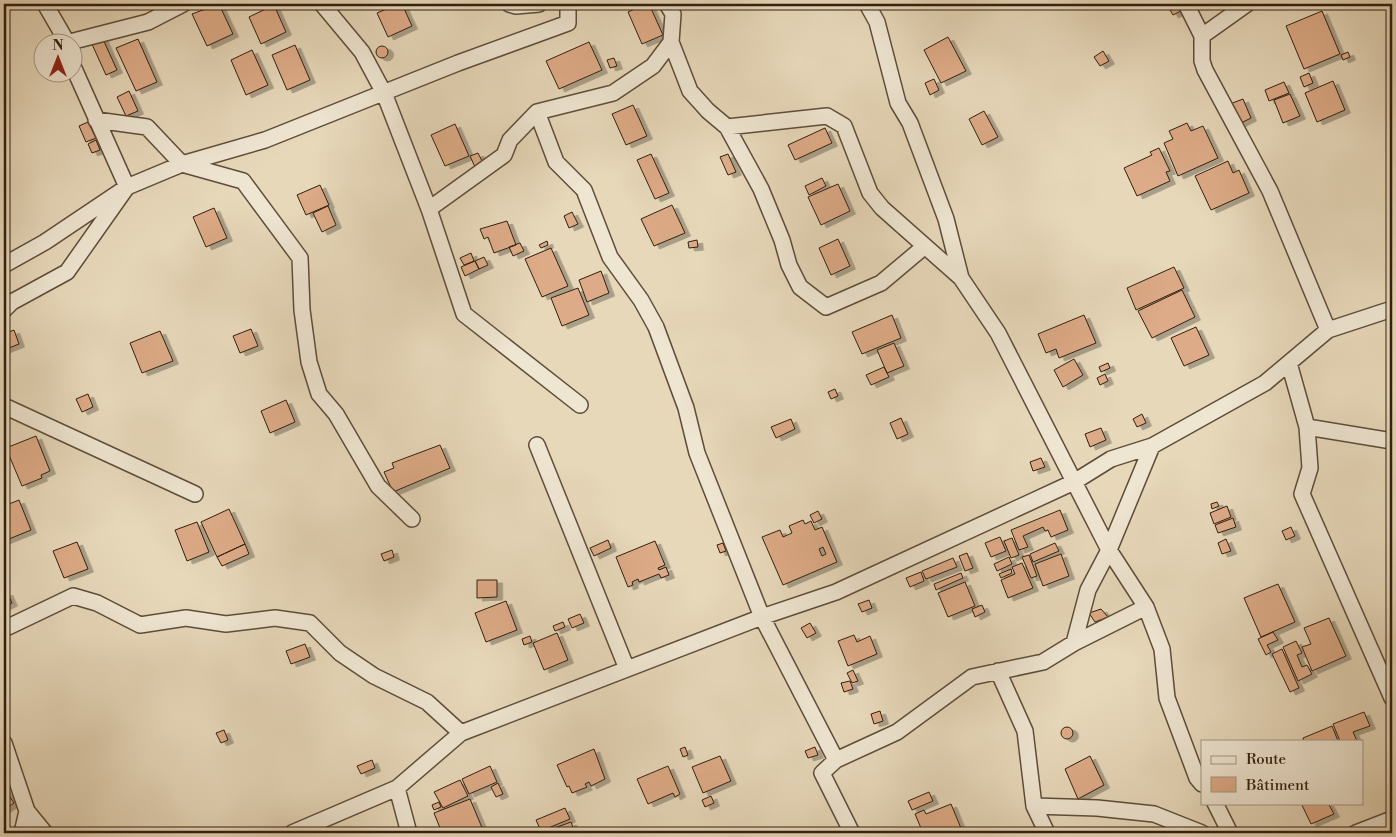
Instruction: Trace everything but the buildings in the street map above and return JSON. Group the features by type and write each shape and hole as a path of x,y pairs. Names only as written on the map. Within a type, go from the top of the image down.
{"street":[{"path":"45,4 62,32"},
{"path":"82,38 148,22 183,4"},
{"path":"322,4 362,52 384,92 429,209 464,314 580,404"},
{"path":"509,4 516,6 539,4"},
{"path":"4,265 45,242 127,187 182,164 265,140 384,92 568,23 568,4"},
{"path":"667,4 673,14 671,42 690,91 708,111 727,127 761,189 782,240 789,265 800,287 826,306 881,283 925,246"},
{"path":"867,4 878,22 898,103 910,123 946,219 961,278"},
{"path":"1186,4 1202,36 1202,61 1205,70 1270,191 1328,330"},
{"path":"1202,36 1247,4"},
{"path":"429,209 504,155 510,140 537,112 613,93 653,66 671,42"},
{"path":"80,82 127,187"},
{"path":"537,112 556,162 584,190 610,257 641,300 656,327 686,408 697,453 762,617 836,760"},
{"path":"727,127 827,116 844,126 870,193 882,208 961,278 998,333 1109,550 1146,607 1162,649 1167,698 1197,778 1201,783"},
{"path":"96,120 147,127 182,164 243,181 300,258 304,327 309,362 319,394 336,414 378,486 412,519"},
{"path":"7,303 67,272 127,187"},
{"path":"292,833 397,788 461,733 762,617 836,592 1074,482 1112,458 1152,446 1265,383 1328,330 1392,309"},
{"path":"1289,363 1307,427 1310,468 1302,494 1392,698"},
{"path":"4,406 195,494"},
{"path":"1307,427 1392,442"},
{"path":"537,445 627,669"},
{"path":"1074,643 1088,590 1109,550 1152,446"},
{"path":"4,629 73,596 97,603 140,626 186,618 226,624 275,618 310,623 340,653 374,676 427,702 461,733"},
{"path":"852,833 822,772 836,760 897,732 972,677 1043,662 1074,643 1146,607"},
{"path":"998,671 1025,732 1034,806 1047,833"},
{"path":"4,743 27,811 45,833"},
{"path":"397,788 409,833"},
{"path":"1215,804 1230,833"},
{"path":"1034,806 1097,808 1154,814 1202,833"},
{"path":"22,833 27,811"},
{"path":"1356,833 1392,819"}]}
